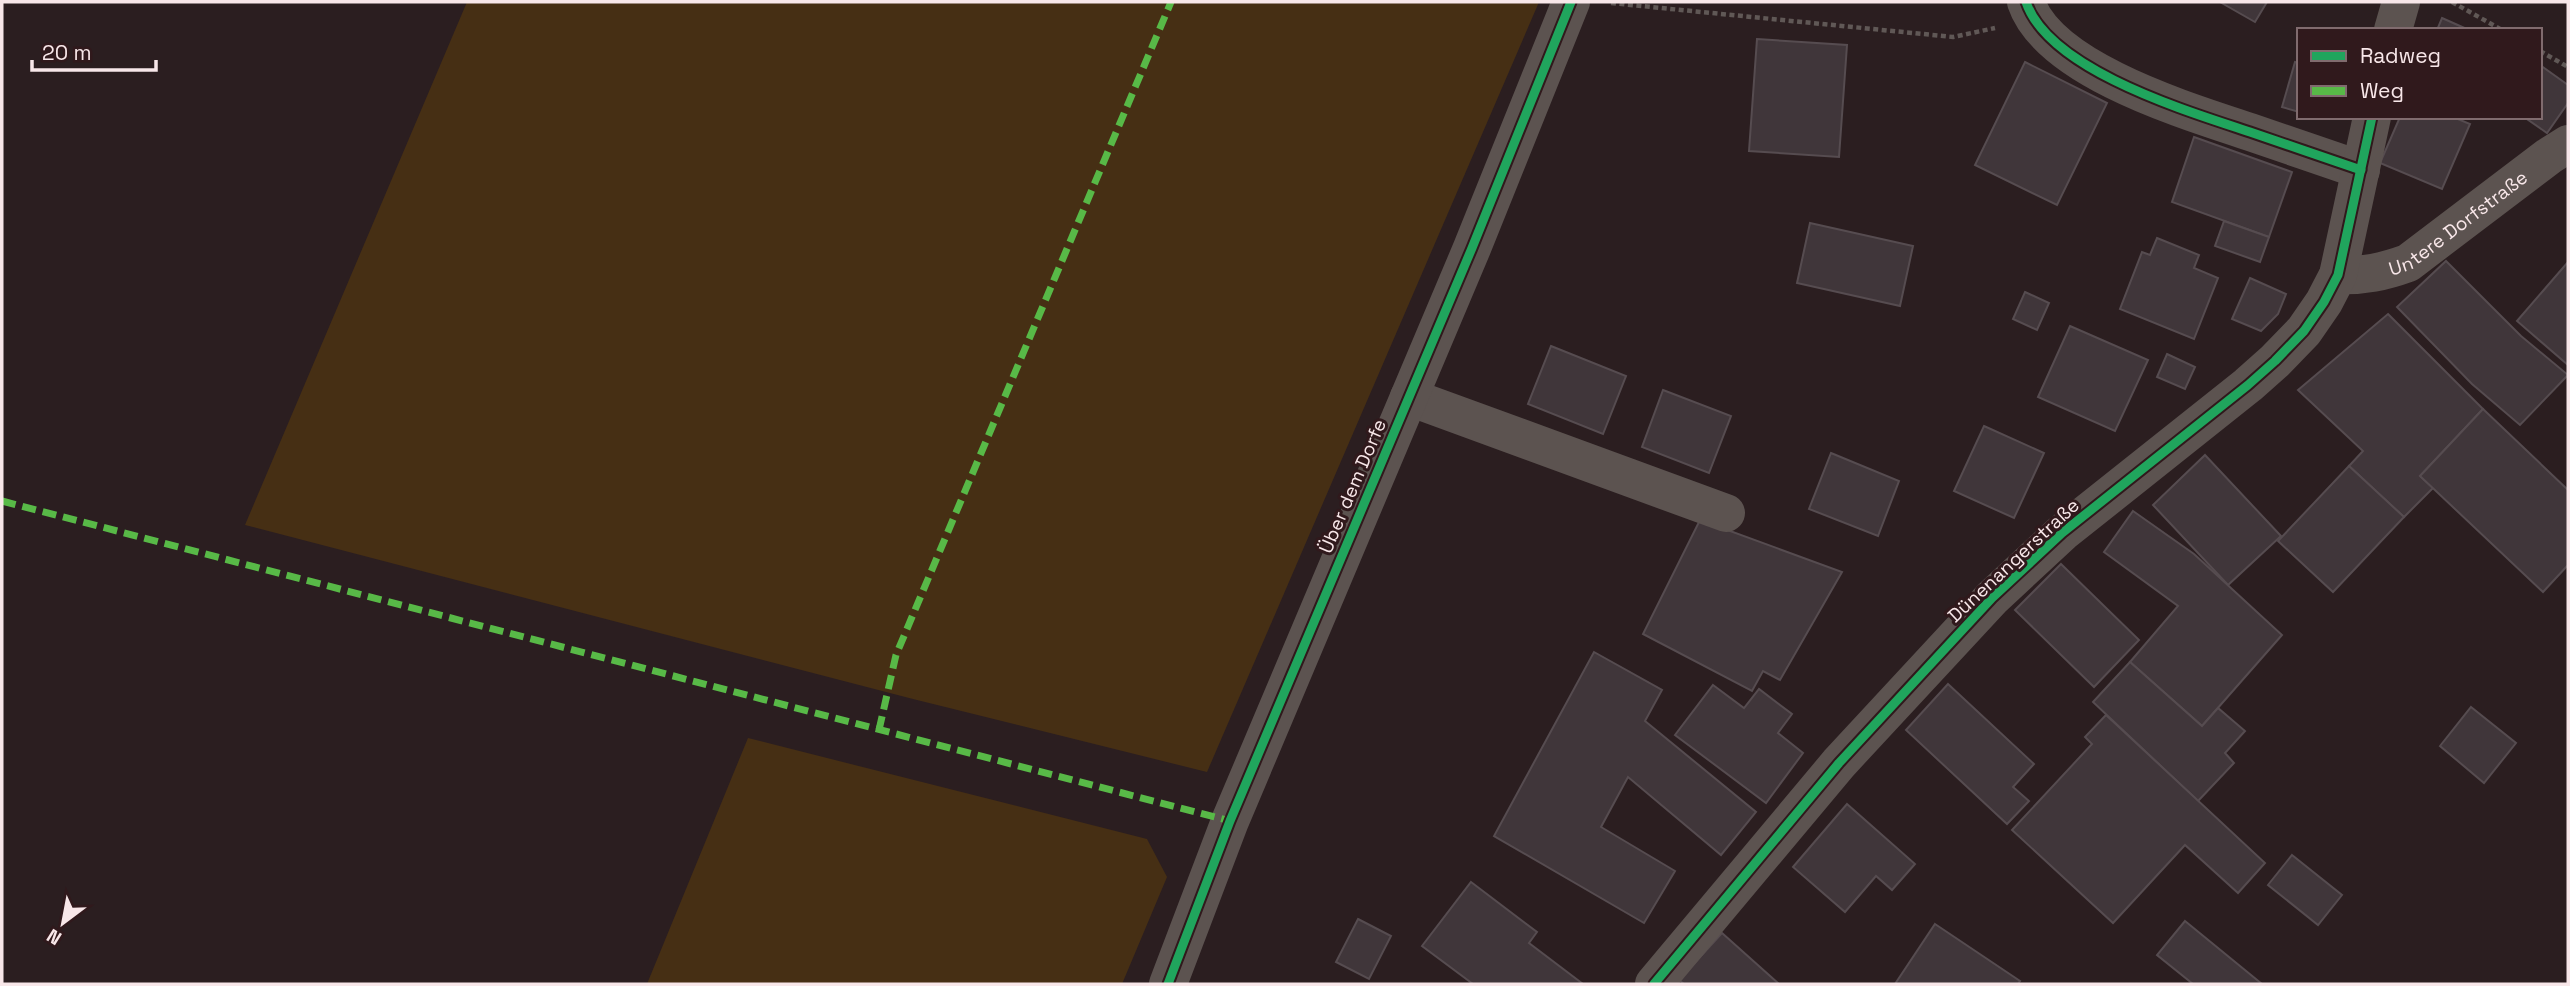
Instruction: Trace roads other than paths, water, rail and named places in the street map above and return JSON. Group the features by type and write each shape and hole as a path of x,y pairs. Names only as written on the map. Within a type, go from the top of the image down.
{"street":[{"name":"Über dem Dorfe","path":"1168,984 1230,821 1572,2"},
{"path":"2394,28 2401,2"},
{"path":"2030,11 2043,32 2083,61 2155,99 2361,170"},
{"name":"Dünenangerstraße","path":"1654,984 1839,763 1992,598 2062,533 2275,361 2304,331 2325,302 2338,275 2372,119"},
{"name":"Untere Dorfstraße","path":"2338,275 2360,276 2384,272 2407,262 2568,144"},
{"path":"1409,397 1726,513"}]}
